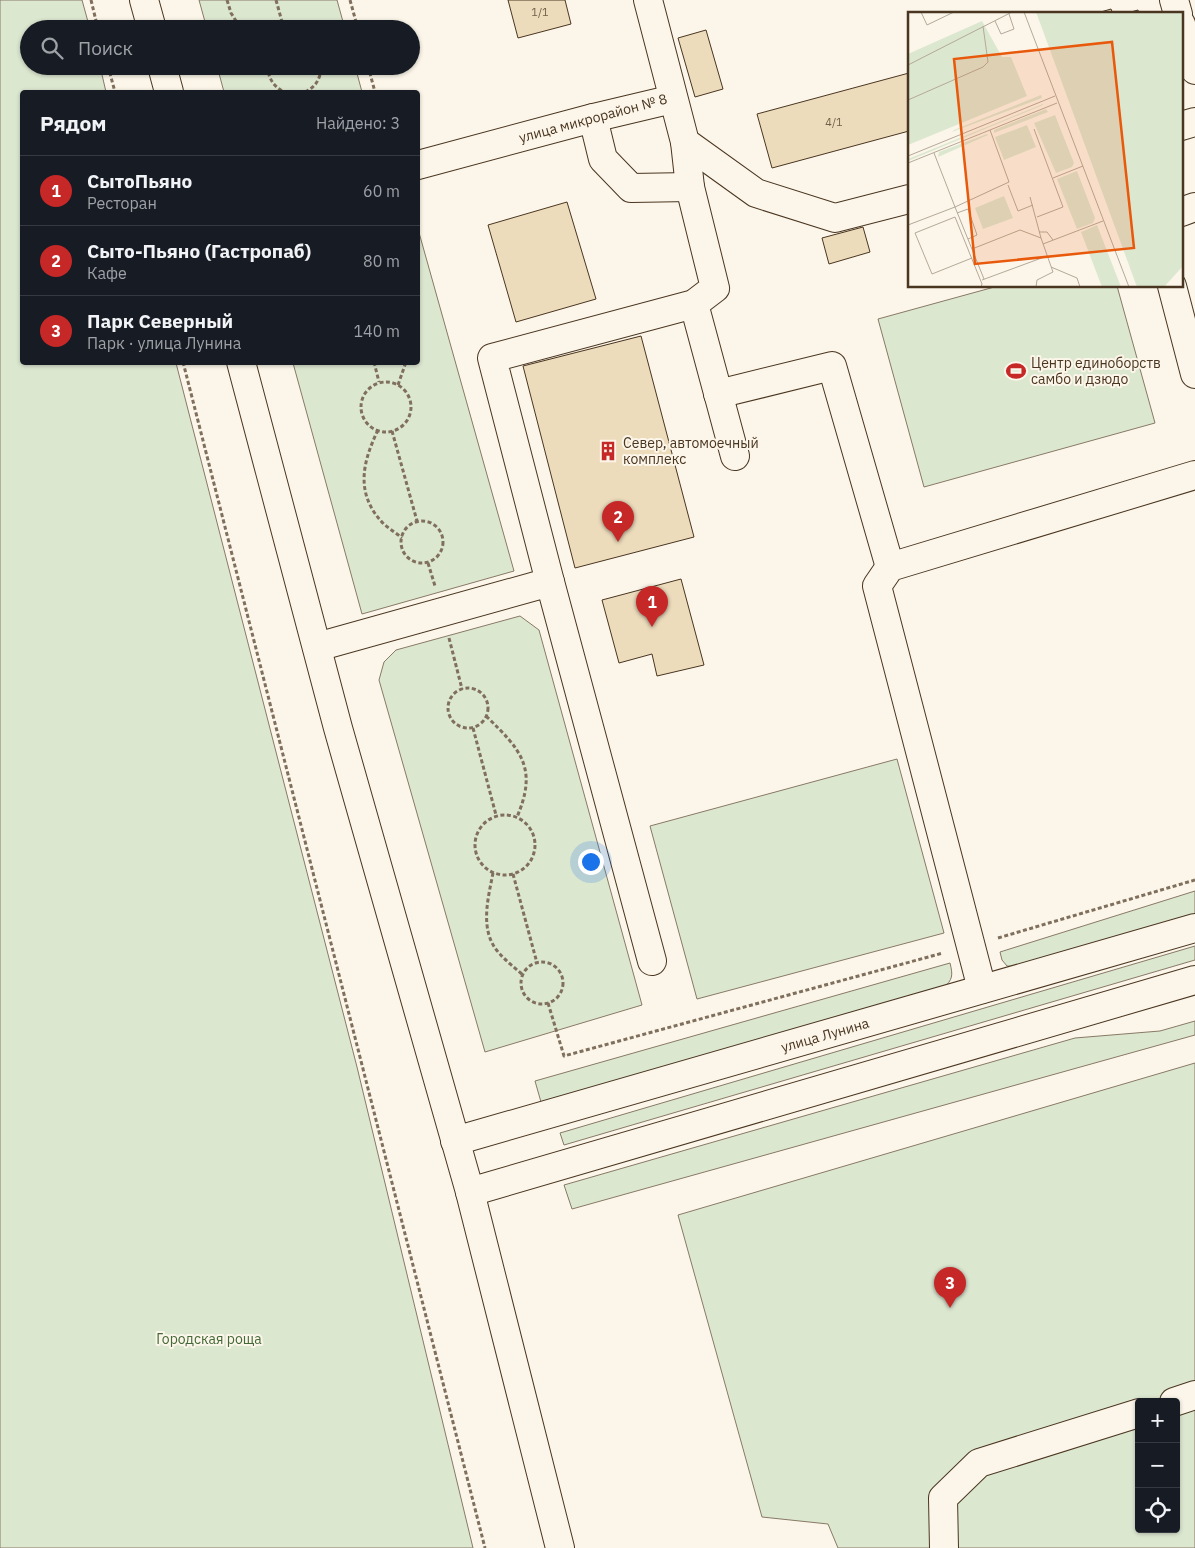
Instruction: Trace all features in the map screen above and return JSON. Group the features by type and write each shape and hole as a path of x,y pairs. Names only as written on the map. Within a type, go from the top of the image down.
{"street":[{"path":"144,0 150,20"},
{"name":"улица микрорайон № 8","path":"420,164 593,118 673,99 656,2"},
{"path":"1182,27 1195,70"},
{"path":"164,75 168,90"},
{"path":"652,961 492,358 694,304 715,288 690,187 685,142 673,99"},
{"path":"593,118 603,159 631,188 690,187"},
{"path":"1182,126 1195,122"},
{"path":"685,142 756,193 835,218 908,199"},
{"path":"1182,212 1195,207"},
{"path":"1173,288 1195,374"},
{"path":"694,304 735,456"},
{"path":"242,365 316,647 470,1192 560,1548"},
{"path":"718,394 832,366 890,566"},
{"path":"982,989 877,586 890,566 1195,476"},
{"path":"316,647 550,582"},
{"name":"улица Лунина","path":"455,1141 1195,928"},
{"path":"470,1192 1195,980"},
{"path":"1180,1400 1195,1395"},
{"path":"944,1548 943,1498 979,1463 1135,1414"}],"path":[{"path":"91,0 96,20"},
{"path":"227,0 231,13 236,20"},
{"path":"276,0 282,20"},
{"path":"350,0 356,20"},
{"path":"110,75 114,90"},
{"path":"269,75 271,82 279,90"},
{"path":"308,90 316,85 320,75"},
{"path":"370,75 374,90"},
{"path":"184,365 485,1548"},
{"path":"375,365 379,382"},
{"path":"398,385 405,365"},
{"path":"379,382 389,382 398,385 406,392 410,400 411,410 408,420 401,427 392,431 373,429 361,413 364,394 370,387 379,382"},
{"path":"378,430 368,452 364,471 364,487 374,513 402,538"},
{"path":"392,431 417,521"},
{"path":"417,521 426,521 435,525 441,532 444,541 442,550 436,558 428,563 419,563 410,559 404,552 401,543 408,526 417,521"},
{"path":"471,688 480,692 485,699 488,708 486,716 481,724 473,728 464,728 456,725 450,718 447,709 449,700 454,693 462,689 471,688"},
{"path":"486,716 514,744 522,758 527,784 518,817"},
{"path":"473,728 496,815"},
{"path":"507,814 518,817 533,832 536,842 530,862 522,870 513,874 502,875 493,873 483,866 477,858 474,847 479,827 496,815 507,814"},
{"path":"493,873 486,914 488,930 498,952 523,975"},
{"path":"513,874 537,963"},
{"path":"548,1003 564,1056 971,945 1195,880"},
{"path":"546,962 555,966 561,973 562,991 556,999 548,1003 538,1004 530,1000 524,993 521,984 523,975 528,967 537,963 546,962"}],"green space":[{"name":"Городская роща","path":"0,0 82,0 88,20 20,20 20,75 102,75 106,90 20,90 20,365 177,365 357,1067 473,1548 0,1548"},
{"path":"199,0 337,0 343,20 205,20"},
{"path":"219,75 357,75 361,90 223,90"},
{"path":"420,236 514,571 362,614 294,365 420,365"},
{"name":"Центр единоборств самбо и дзюдо","path":"991,288 1118,288 1155,423 924,487 878,319"},
{"path":"520,616 539,630 642,1005 485,1052 379,680 384,662 396,650"},
{"path":"897,759 944,933 697,999 650,826"},
{"path":"1195,891 1195,915 1020,967 1007,966 1002,960 1000,952"},
{"path":"1195,946 1195,960 564,1145 560,1133"},
{"path":"950,963 951,977 943,988 541,1102 535,1081"},
{"path":"1195,1021 1195,1035 572,1209 564,1185 1075,1038 1160,1031"},
{"path":"1195,1063 1195,1548 838,1548 828,1524 762,1517 678,1215"}],"building":[{"path":"508,0 565,0 571,24 518,38"},
{"path":"1111,9 1112,12 1101,12"},
{"path":"706,30 723,89 695,97 678,38"},
{"path":"908,73 908,131 772,168 757,114"},
{"path":"567,202 596,299 516,322 488,225"},
{"path":"863,227 870,252 829,264 822,238"},
{"name":"Север, автомоечный комплекс","path":"641,336 694,537 575,568 523,366"},
{"path":"681,579 704,665 657,676 652,654 619,663 602,600"}],"place":[{"name":"Центр единоборств самбо и дзюдо","path":"1016,371"},
{"name":"Север, автомоечный комплекс","path":"608,451"},
{"name":"Сыто-Пьяно (Гастропаб)","path":"618,542"},
{"name":"СытоПьяно","path":"652,627"},
{"name":"Парк Северный","path":"950,1308"}]}
